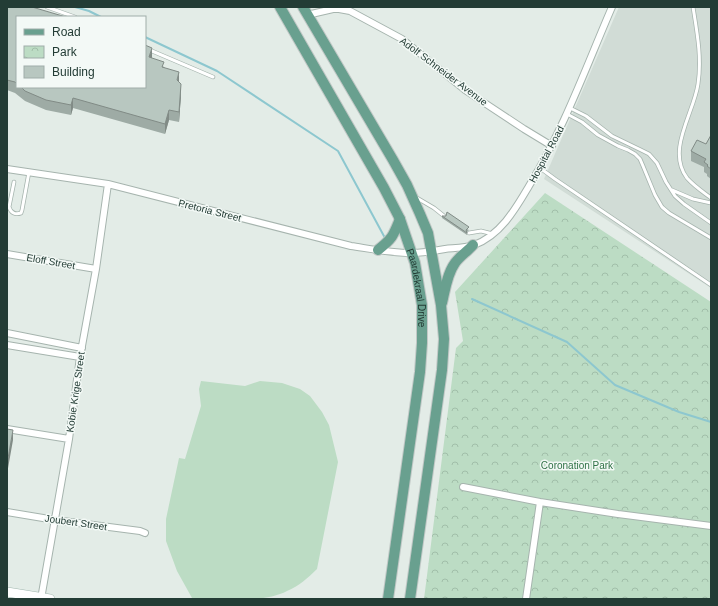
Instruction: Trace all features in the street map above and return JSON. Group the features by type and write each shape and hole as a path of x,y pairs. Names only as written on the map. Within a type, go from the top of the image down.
{"main road":[{"name":"Paardekraal Drive","path":"280,7 380,181 400,219 416,269 422,305 420,372 388,599"},
{"name":"Paardekraal Drive","path":"305,11 412,195 428,234 441,305 444,339 442,370 410,599"},
{"path":"378,250 394,235 400,219"},
{"path":"441,305 453,264 474,245"},
{"path":"7,592 44,598"}],"street":[{"name":"Hospital Road","path":"412,253 474,245 493,234 510,216 552,146 570,108 612,7"},
{"name":"Adolf Schneider Avenue","path":"305,11 351,9 402,39 465,90 552,146"},
{"name":"Pretoria Street","path":"7,169 108,184 324,240 378,250 412,253"},
{"name":"Kobie Krige Street","path":"44,598 80,357 96,269 108,184"},
{"name":"Eloff Street","path":"7,254 96,269"},
{"path":"7,333 82,348"},
{"path":"7,345 80,357"},
{"path":"7,429 68,439"},
{"path":"463,487 540,502 711,526"},
{"path":"526,599 540,502"},
{"name":"Joubert Street","path":"7,512 140,531 145,533"}],"lane":[{"path":"47,7 72,16"},
{"path":"693,7 700,65 694,102 680,143 680,158 682,170 688,178 711,198"},
{"path":"146,48 212,77"},
{"path":"570,108 586,116 612,136 649,154 657,163 670,190 675,196 711,223"},
{"path":"567,114 582,122 598,135 635,154 644,166 655,195 662,207 669,213 711,238"},
{"path":"540,168 555,180 711,285"},
{"path":"14,182 9,207 10,211 14,214 19,214 22,210 29,172"},
{"path":"670,190 711,204"},
{"path":"412,195 434,208 444,216"},
{"path":"469,233 481,231 493,234"}],"shaded area":[{"path":"619,7 711,7 711,288 544,179"}],"green space":[{"name":"Coronation Park","path":"545,193 711,302 711,599 424,599 456,348 463,341 455,292"},
{"path":"201,381 245,386 260,381 282,383 300,389 310,396 322,412 329,425 338,462 317,569 307,579 278,595 244,600 192,598 177,571 166,541 166,519 179,458 185,459 201,406 199,389"}],"building":[{"path":"7,7 32,7 63,16 16,16 16,83 7,80"},
{"path":"146,45 152,48 149,57 164,62 162,67 179,72 177,80 181,84 179,112 169,110 165,124 73,98 71,105 46,100 25,91 22,88 146,88"},
{"path":"711,135 711,169 704,162 706,159 691,151 697,140 706,144"},
{"path":"447,212 469,227 466,230 467,233 442,216 446,216"},
{"path":"7,429 13,430 7,464"}],"waterway":[{"path":"75,7 99,16"},
{"path":"146,37 217,71 338,151 385,238"},
{"path":"472,299 567,342 615,385 679,412 711,422"}]}
